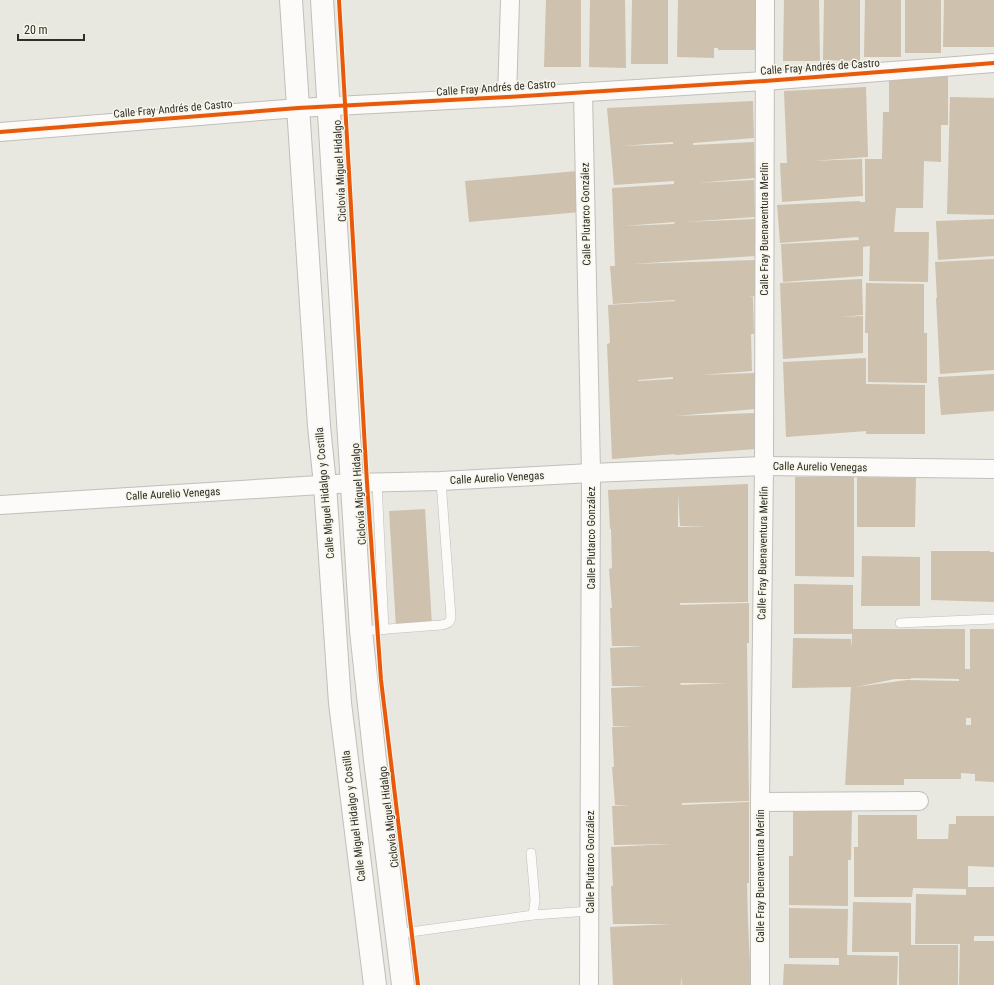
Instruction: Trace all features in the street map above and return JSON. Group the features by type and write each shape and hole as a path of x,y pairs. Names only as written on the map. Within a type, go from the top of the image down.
{"main road":[{"name":"Calle Miguel Hidalgo y Costilla","path":"291,0 319,426 325,485 340,703 375,985"},
{"path":"322,0 362,631 375,760 403,985"}],"street":[{"path":"507,97 510,0"},
{"name":"Calle Fray Buenaventura Merlín","path":"760,985 760,802 764,466 765,0"},
{"name":"Calle Fray Andrés de Castro","path":"0,132 298,108 765,81 994,63"},
{"name":"Calle Plutarco González","path":"583,92 591,473 589,985"},
{"name":"Calle Aurelio Venegas","path":"0,505 352,483 441,482 591,473 764,466 994,469"},
{"path":"760,802 919,801"}],"lane":[{"path":"362,631 441,625 447,624 450,621 451,617 441,482"},
{"path":"377,483 384,630"},
{"path":"900,623 994,619"},
{"path":"532,853 535,900 533,915"},
{"path":"396,934 533,915 590,911"}],"building":[{"path":"546,0 581,0 581,67 544,67"},
{"path":"590,0 625,0 626,68 589,67"},
{"path":"632,0 668,0 668,64 631,64"},
{"path":"678,0 758,0 757,48 755,48 755,50 718,50 718,48 714,48 714,58 677,57"},
{"path":"784,0 819,0 820,61 783,61"},
{"path":"824,0 860,0 860,61 823,60"},
{"path":"865,0 901,0 901,57 864,57"},
{"path":"905,0 941,0 941,53 905,53"},
{"path":"944,0 994,0 994,47 943,47"},
{"path":"889,75 948,75 948,125 941,125 941,162 924,161 923,208 896,208 894,232 929,232 928,282 869,281 870,246 863,247 863,276 783,282 781,244 859,240 858,237 780,243 777,205 859,201 865,202 865,159 882,159 883,112 889,112"},
{"path":"866,87 868,157 811,161 862,159 863,196 782,202 780,163 787,163 784,91"},
{"path":"950,97 994,98 994,215 947,214"},
{"path":"753,101 754,138 693,143 693,145 754,142 755,178 697,183 754,180 755,217 684,222 755,219 756,256 632,264 755,260 756,296 749,297 753,297 754,334 751,334 752,371 700,375 755,373 756,409 675,416 755,413 756,449 612,459 607,344 610,343 608,305 675,300 613,304 610,266 615,266 612,188 674,184 674,181 614,185 607,108","holes":["673,142 673,144 622,146","675,222 673,224 623,226","673,377 673,379 638,380"]},
{"path":"577,171 580,212 469,222 465,181"},
{"path":"994,219 994,256 938,260 936,221"},
{"path":"994,259 994,370 940,374 935,262"},
{"path":"862,279 863,315 841,317 863,316 863,353 783,359 780,283"},
{"path":"866,283 924,284 924,333 927,333 927,383 868,382 868,333 865,333"},
{"path":"866,358 866,384 925,385 925,434 866,434 866,431 786,437 783,362"},
{"path":"994,374 994,411 941,415 938,377"},
{"path":"795,477 854,477 854,577 795,576"},
{"path":"857,477 916,478 915,527 857,527"},
{"path":"748,484 748,602 680,603 680,605 749,603 749,643 747,643 749,801 682,803 682,805 749,802 749,883 747,883 751,985 682,985 682,976 681,985 613,985 610,927 672,924 613,924 611,847 672,844 614,845 612,806 631,805 615,805 612,767 614,767 612,727 632,727 613,726 611,688 647,686 612,686 610,648 644,646 612,646 610,608 612,608 609,569 612,568 611,529 628,528 610,529 608,490","holes":["678,493 680,526 710,526 678,527","680,683 728,683 681,685"]},
{"path":"425,509 432,625 396,627 389,511"},
{"path":"931,551 994,552 994,602 931,600"},
{"path":"862,556 920,557 920,606 861,606"},
{"path":"794,584 853,585 853,629 965,629 965,669 970,669 970,629 994,629 994,782 975,781 975,774 961,773 961,779 904,779 904,785 845,785 851,687 792,688 793,638 851,639 852,648 852,634 794,634","holes":["895,679 959,679 959,681 907,680 856,687","966,718 971,718 971,725 966,725"]},
{"path":"793,810 852,810 851,860 848,860 848,906 789,905 789,856 793,856"},
{"path":"858,815 917,815 917,839 948,839 949,824 956,824 956,816 994,816 994,867 968,866 968,887 994,887 994,936 974,936 974,941 994,941 994,985 959,985 960,944 915,944 916,894 966,895 966,889 913,888 912,897 854,897 854,847 858,847"},
{"path":"853,902 911,903 911,945 958,945 958,985 899,985 899,952 852,952"},
{"path":"789,908 848,909 847,955 898,956 897,985 783,985 784,964 839,965 839,958 789,958"}],"cycle path":[{"name":"Ciclovía Miguel Hidalgo","path":"339,0 367,483 381,680 418,985"},
{"path":"0,132 298,108 765,81 994,63"}]}
